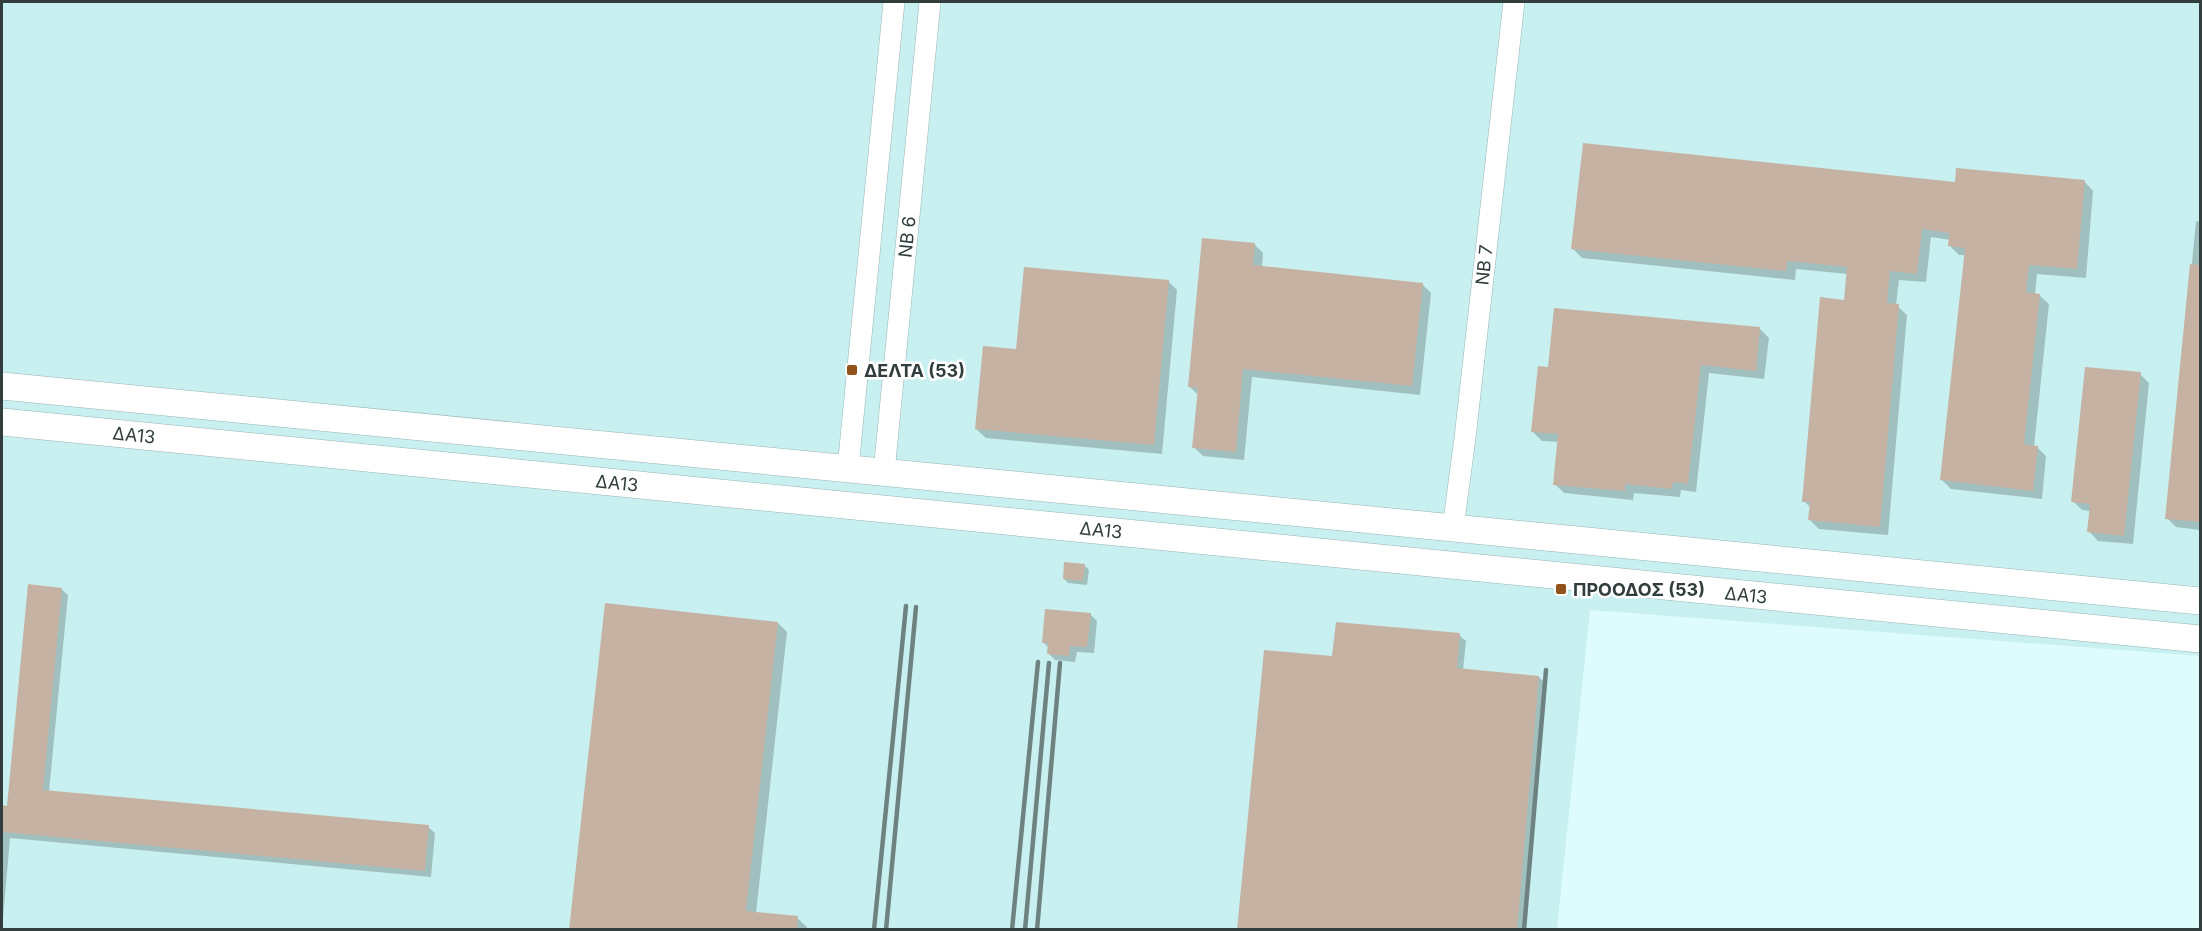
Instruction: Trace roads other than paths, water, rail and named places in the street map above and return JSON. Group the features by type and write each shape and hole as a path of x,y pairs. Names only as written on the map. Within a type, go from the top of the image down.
{"street":[{"name":"ΝΒ 6","path":"848,468 894,2"},
{"name":"ΝΒ 6","path":"884,472 930,2"},
{"name":"ΝΒ 7","path":"1453,528 1514,2"},
{"name":"ΔΑ13","path":"2,386 2200,601"},
{"name":"ΔΑ13","path":"2,423 2200,639"},
{"path":"848,468 861,506"},
{"path":"861,506 884,472"},
{"path":"1449,567 1453,528"}],"railway":[{"path":"874,930 906,606"},
{"path":"886,930 916,607"},
{"path":"1012,930 1038,662"},
{"path":"1025,930 1049,663"},
{"path":"1037,930 1060,663"},
{"path":"1524,930 1546,670"}],"place":[{"name":"ΔΕΛΤΑ (53)","path":"852,370"},
{"name":"ΠΡΟΟΔΟΣ (53)","path":"1561,589"}]}
